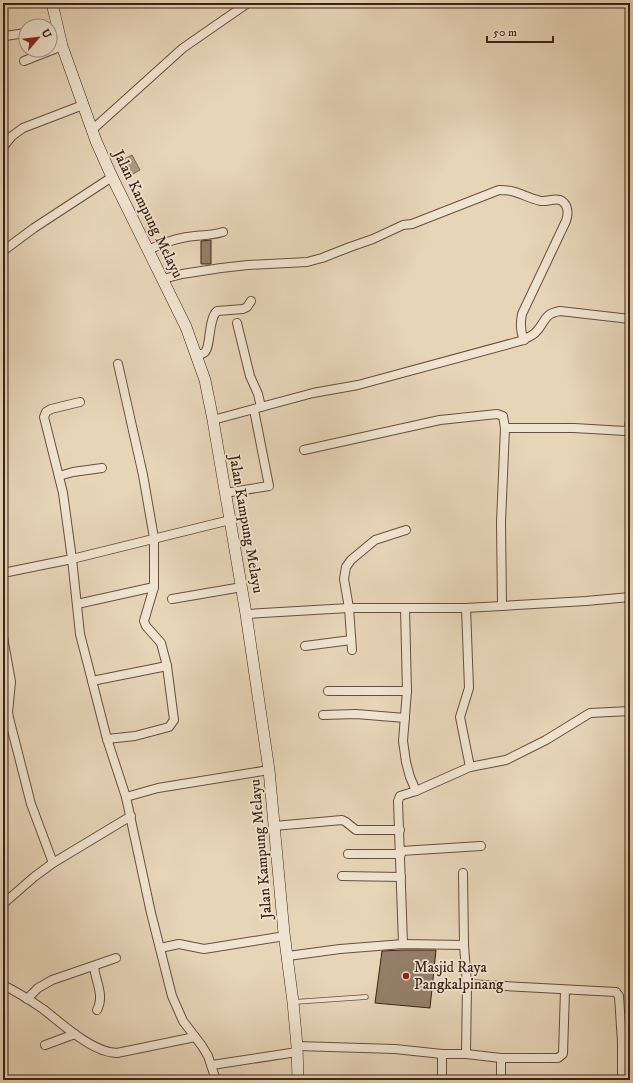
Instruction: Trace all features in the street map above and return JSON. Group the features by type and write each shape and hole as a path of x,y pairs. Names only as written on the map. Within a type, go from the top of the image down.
{"main road":[{"name":"Jalan Kampung Melayu","path":"52,3 53,18"},
{"name":"Jalan Kampung Melayu","path":"58,38 92,130 112,177 188,333 205,380 242,587 269,770 293,1002 298,1080"}],"street":[{"path":"92,130 183,48 248,3"},
{"path":"5,36 18,34"},
{"path":"24,61 62,46"},
{"path":"3,147 12,136 23,128 83,105"},
{"path":"3,251 34,228 112,177"},
{"path":"163,279 206,270 248,265 307,262 373,239 403,225 412,224 499,190 510,190 538,200 547,201 557,199 563,202 566,206 568,214 522,314 520,322 524,340"},
{"path":"148,250 166,242 182,238 211,235 223,232"},
{"path":"196,356 205,352 207,349 210,327 214,313 217,311 247,307 251,301"},
{"path":"213,420 314,393 358,385 524,340 536,332 548,314 560,311 630,320"},
{"path":"225,493 269,486 256,388 250,376 236,323"},
{"path":"107,739 135,736 169,727 174,720 167,666 161,643 146,626 144,621 154,588 154,538 143,475 118,364"},
{"path":"80,402 51,409 46,412 44,417 63,493 80,634 107,739 126,797 140,864 172,996 183,1021 202,1046 212,1065 216,1080"},
{"path":"304,450 440,420 497,414 503,416 506,428 501,522 502,606"},
{"path":"506,428 574,428 625,431 629,428 630,420"},
{"path":"59,476 73,472 102,468"},
{"path":"3,573 72,559 230,520"},
{"path":"352,650 349,608 344,579 346,567 351,560 375,540 406,530"},
{"path":"172,599 242,587"},
{"path":"77,604 154,588"},
{"path":"246,614 349,608 466,608 630,597"},
{"path":"405,608 407,691 403,741 406,762 416,791"},
{"path":"466,608 469,688 460,717 470,767"},
{"path":"3,637 11,682 8,712 9,718 31,804 53,863"},
{"path":"305,646 351,640"},
{"path":"92,681 167,666"},
{"path":"328,691 407,691"},
{"path":"403,944 398,801 400,796 416,791 470,767 506,760 546,740 590,713 630,711"},
{"path":"323,715 356,714 405,718"},
{"path":"126,797 158,788 269,770"},
{"path":"3,904 34,877 53,863 130,816"},
{"path":"274,826 342,820 356,830 400,830"},
{"path":"348,854 401,853 481,846"},
{"path":"463,873 464,945 467,984 466,1054"},
{"path":"342,876 401,877"},
{"path":"160,948 179,944 204,948 285,936"},
{"path":"288,956 403,944 464,945"},
{"path":"27,999 38,988 45,984 116,958"},
{"path":"94,966 101,996 101,1003 98,1010"},
{"path":"467,984 613,992 617,994 619,996 626,1050 622,1080"},
{"path":"3,985 27,999 75,1034 106,1052 112,1053 155,1046 196,1037"},
{"path":"212,1065 297,1049 365,1047 501,1058 558,1058 563,1054 565,990"},
{"path":"45,1045 75,1034"},
{"path":"442,1054 442,1080"},
{"path":"501,1058 501,1080"}],"lane":[{"path":"293,1002 366,997"}],"shaded area":[{"path":"132,155 140,170 126,178 118,162"}],"building":[{"path":"211,240 211,264 201,264 201,241"},
{"name":"Masjid Raya Pangkalpinang","path":"436,950 430,1008 375,1003 382,951"}],"place":[{"name":"Masjid Raya Pangkalpinang","path":"406,976"}]}
